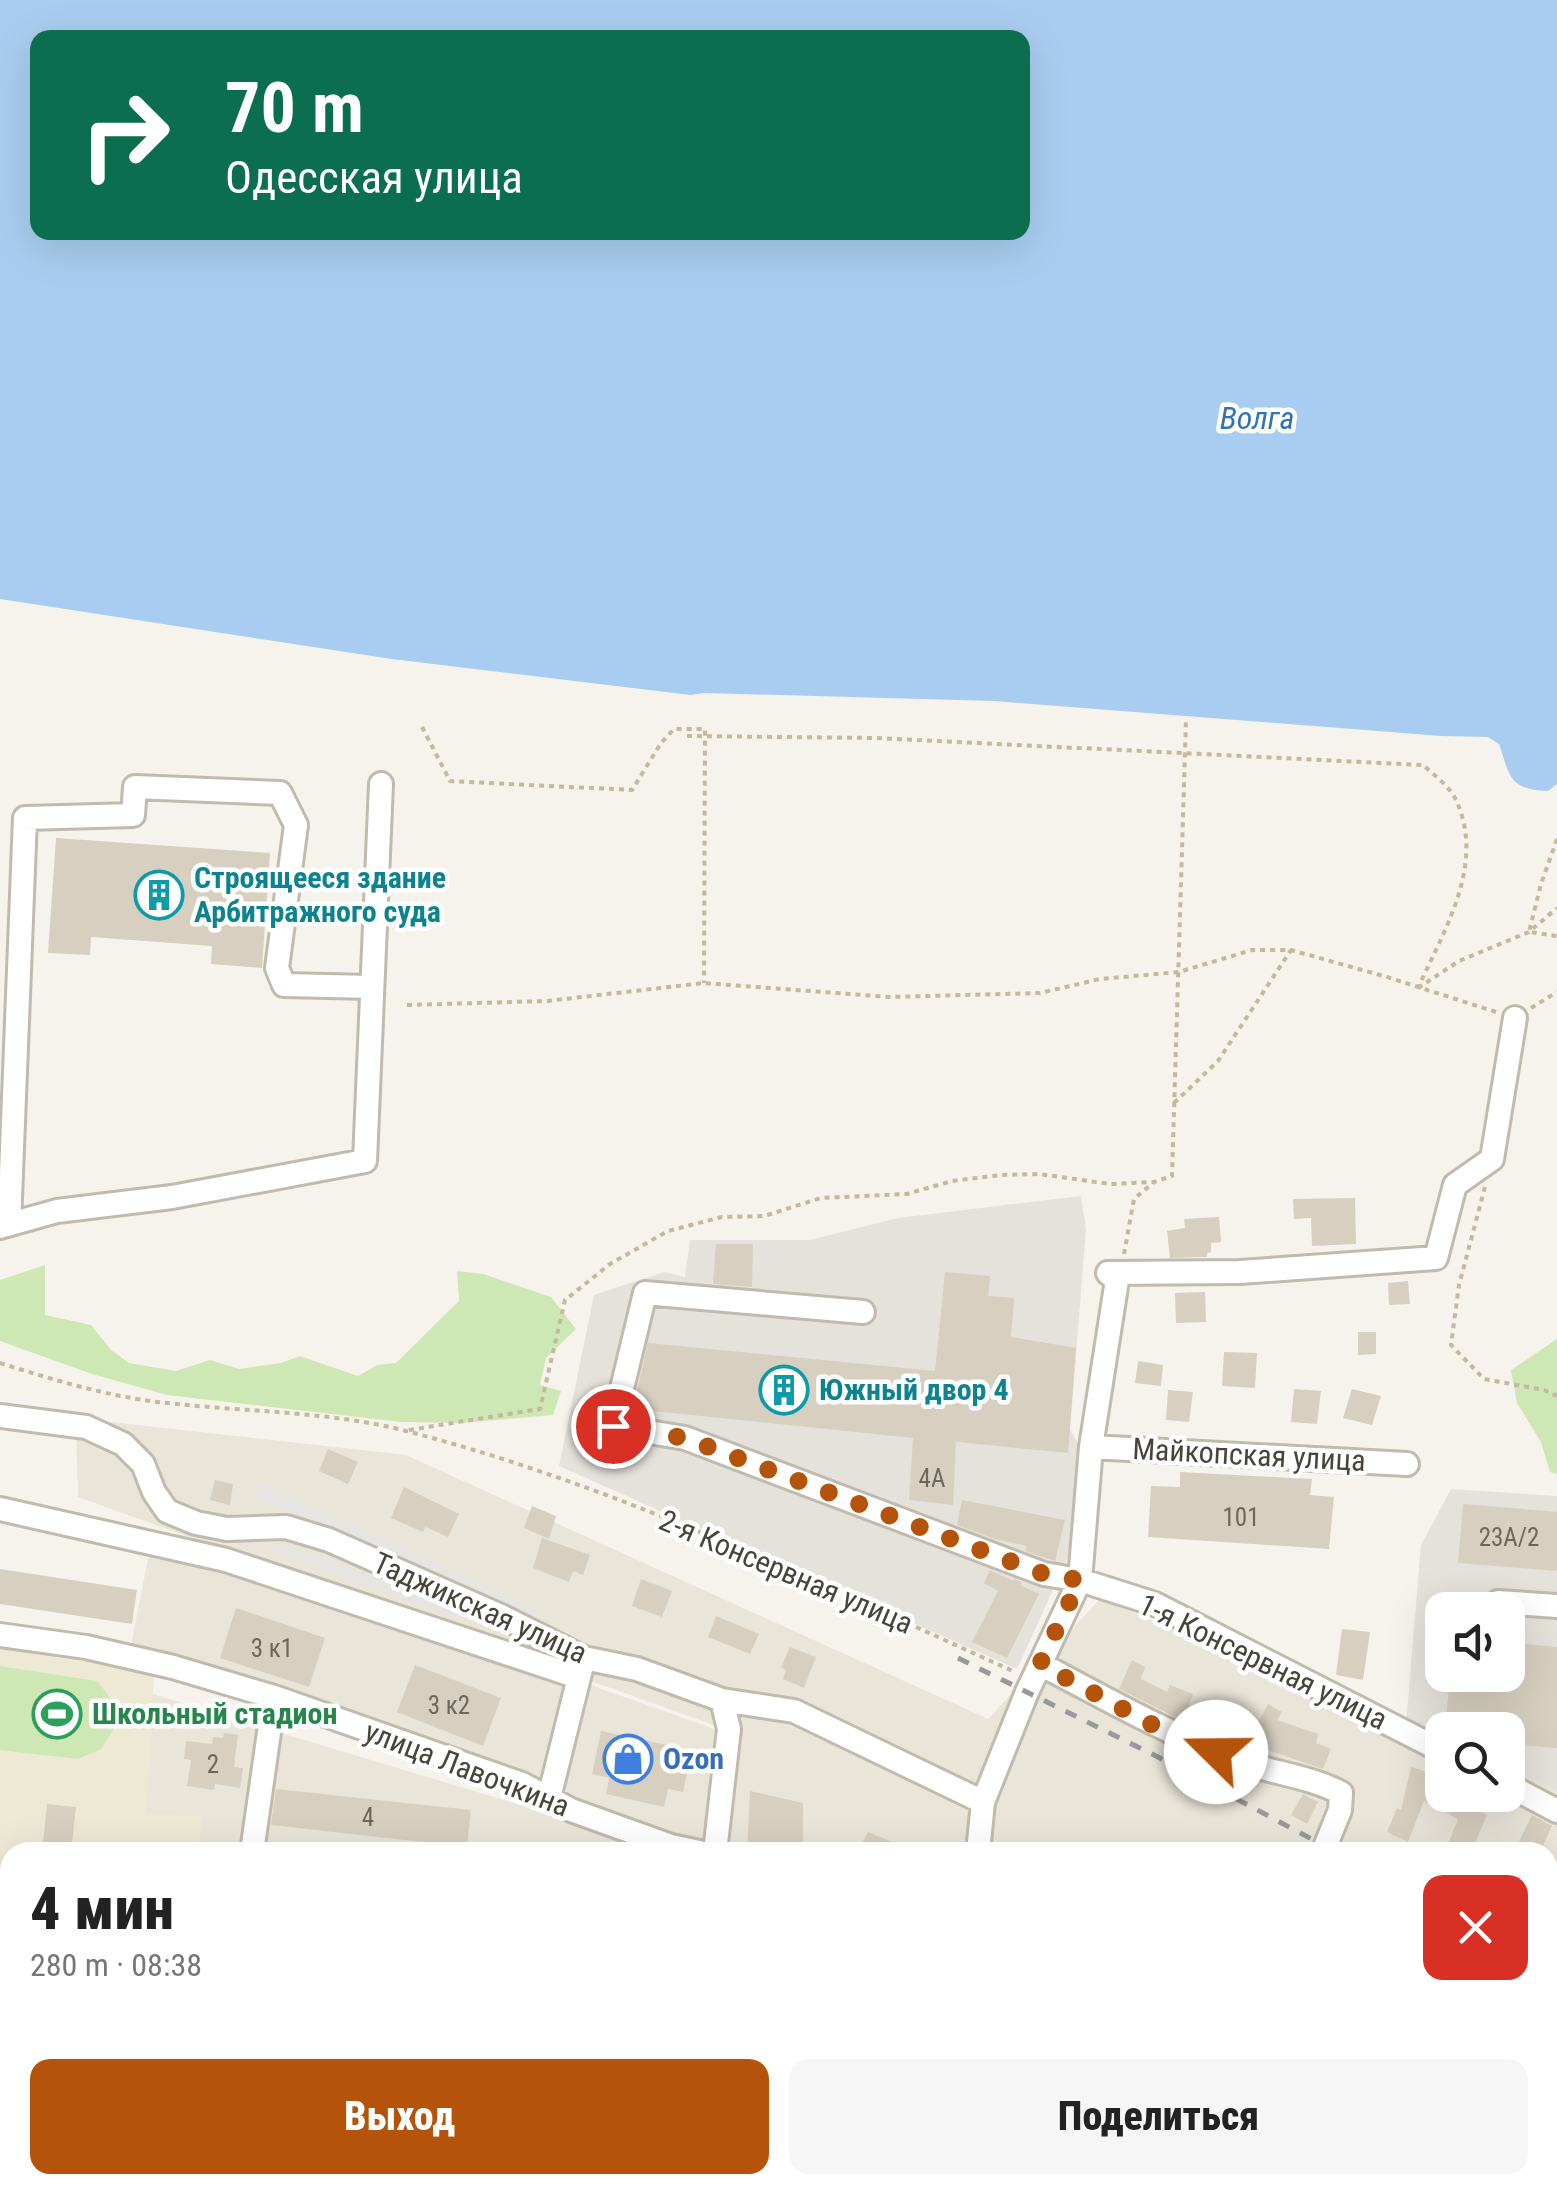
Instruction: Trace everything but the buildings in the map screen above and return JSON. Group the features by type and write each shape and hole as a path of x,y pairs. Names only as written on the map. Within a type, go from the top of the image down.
{"street":[{"path":"372,987 284,985 277,968 296,825 280,793 136,787 133,815 25,818 4,1226 57,1211 172,1197 365,1162 381,784"},
{"path":"979,1842 982,1802 1080,1580 1091,1446 1117,1280 1108,1273 1240,1272 1436,1258 1456,1185 1492,1159 1515,1018"},
{"name":"1-я Консервная улица","path":"864,1312 646,1294 613,1426 685,1438 1044,1574 1080,1580 1155,1604 1425,1742"},
{"name":"Таджикская улица","path":"0,1416 86,1428 123,1444 142,1464 167,1511 196,1523 227,1528 286,1527 329,1540 501,1616 581,1668 637,1670 722,1700 794,1711 982,1802"},
{"name":"Майкопская улица","path":"1091,1446 1407,1464"},
{"path":"0,1509 226,1560 581,1668 549,1798"},
{"path":"1525,1604 1557,1606"},
{"name":"улица Лавочкина","path":"0,1636 156,1663 274,1698 522,1784 571,1810 666,1842"},
{"path":"1037,1672 1241,1762 1326,1784 1341,1793 1340,1810 1327,1842"},
{"path":"253,1842 274,1698"},
{"path":"716,1842 729,1729 722,1700"},
{"path":"1525,1794 1557,1810"}],"path":[{"path":"0,1363 83,1388 173,1404 269,1411 404,1430 540,1410 565,1300 610,1264 668,1231 722,1217 764,1216 821,1198 907,1194 952,1181 1000,1175 1039,1174 1110,1184 1154,1182 1172,1176 1186,719"},
{"path":"422,727 450,781 632,790 674,728 704,729 704,983"},
{"path":"687,736 877,738 1424,764 1455,796 1466,838 1462,890 1418,988"},
{"path":"1529,932 1557,840"},
{"path":"1418,988 1459,962 1529,932 1557,908"},
{"path":"1529,932 1557,936"},
{"path":"407,1005 546,1001 704,983 889,997 1040,993 1100,979 1178,972 1252,950 1291,950 1515,1018 1557,992"},
{"path":"1174,1103 1218,1061 1291,950"},
{"path":"1492,1159 1460,1285 1452,1345 1484,1379 1557,1396"},
{"path":"1121,1273 1134,1199 1154,1182"},
{"name":"2-я Консервная улица","path":"404,1430 537,1468 1037,1672"}],"shaded area":[{"path":"1081,1196 1086,1229 1070,1430 1081,1448 1071,1550 1017,1669 559,1466 594,1295 664,1272 685,1277 690,1240 810,1240 898,1218"},
{"path":"76,1418 406,1455 988,1719 1100,1599 1425,1735 1425,1812 1525,1812 1525,1777 1557,1791 1557,1842 713,1842 736,1733 78,1497"},
{"path":"259,1481 538,1610 532,1623 253,1495"},
{"path":"1451,1489 1557,1496 1557,1791 1525,1777 1525,1712 1425,1712 1425,1735 1406,1725 1421,1545"},
{"path":"154,1529 731,1735 710,1842 656,1842 516,1798 337,1729 127,1665"},
{"path":"274,1539 462,1608 458,1618 270,1550"},
{"path":"0,1644 94,1658 154,1676 146,1813 201,1816 200,1842 0,1842"},
{"path":"0,1648 643,1842 0,1842"}],"green space":[{"path":"45,1265 45,1315 91,1325 111,1350 129,1363 176,1371 210,1360 239,1369 300,1356 358,1376 377,1365 396,1363 459,1301 457,1271 483,1274 551,1297 576,1329 546,1358 540,1385 561,1391 553,1415 462,1423 401,1422 167,1395 92,1374 0,1341 0,1280"},
{"path":"1557,1339 1557,1474 1550,1472 1541,1442 1517,1403 1511,1370"},
{"name":"Школьный стадион","path":"0,1666 97,1681 113,1701 115,1727 101,1749 78,1759 0,1750"}],"water":[{"name":"Волга","path":"0,0 1557,0 1557,784 1548,791 1518,784 1499,744 1488,737 994,701 691,695 392,659 0,599"}],"railway":[{"path":"958,1658 1156,1756 1317,1842"}],"place":[{"name":"Строящееся здание Арбитражного суда","path":"159,895"},
{"name":"Южный двор 4","path":"784,1390"},
{"name":"Школьный стадион","path":"57,1714"},
{"name":"Ozon","path":"628,1759"}],"route":[{"path":"613,1426 685,1438 1044,1574 1080,1580 1040,1664 1166,1732 1216,1752"}]}
